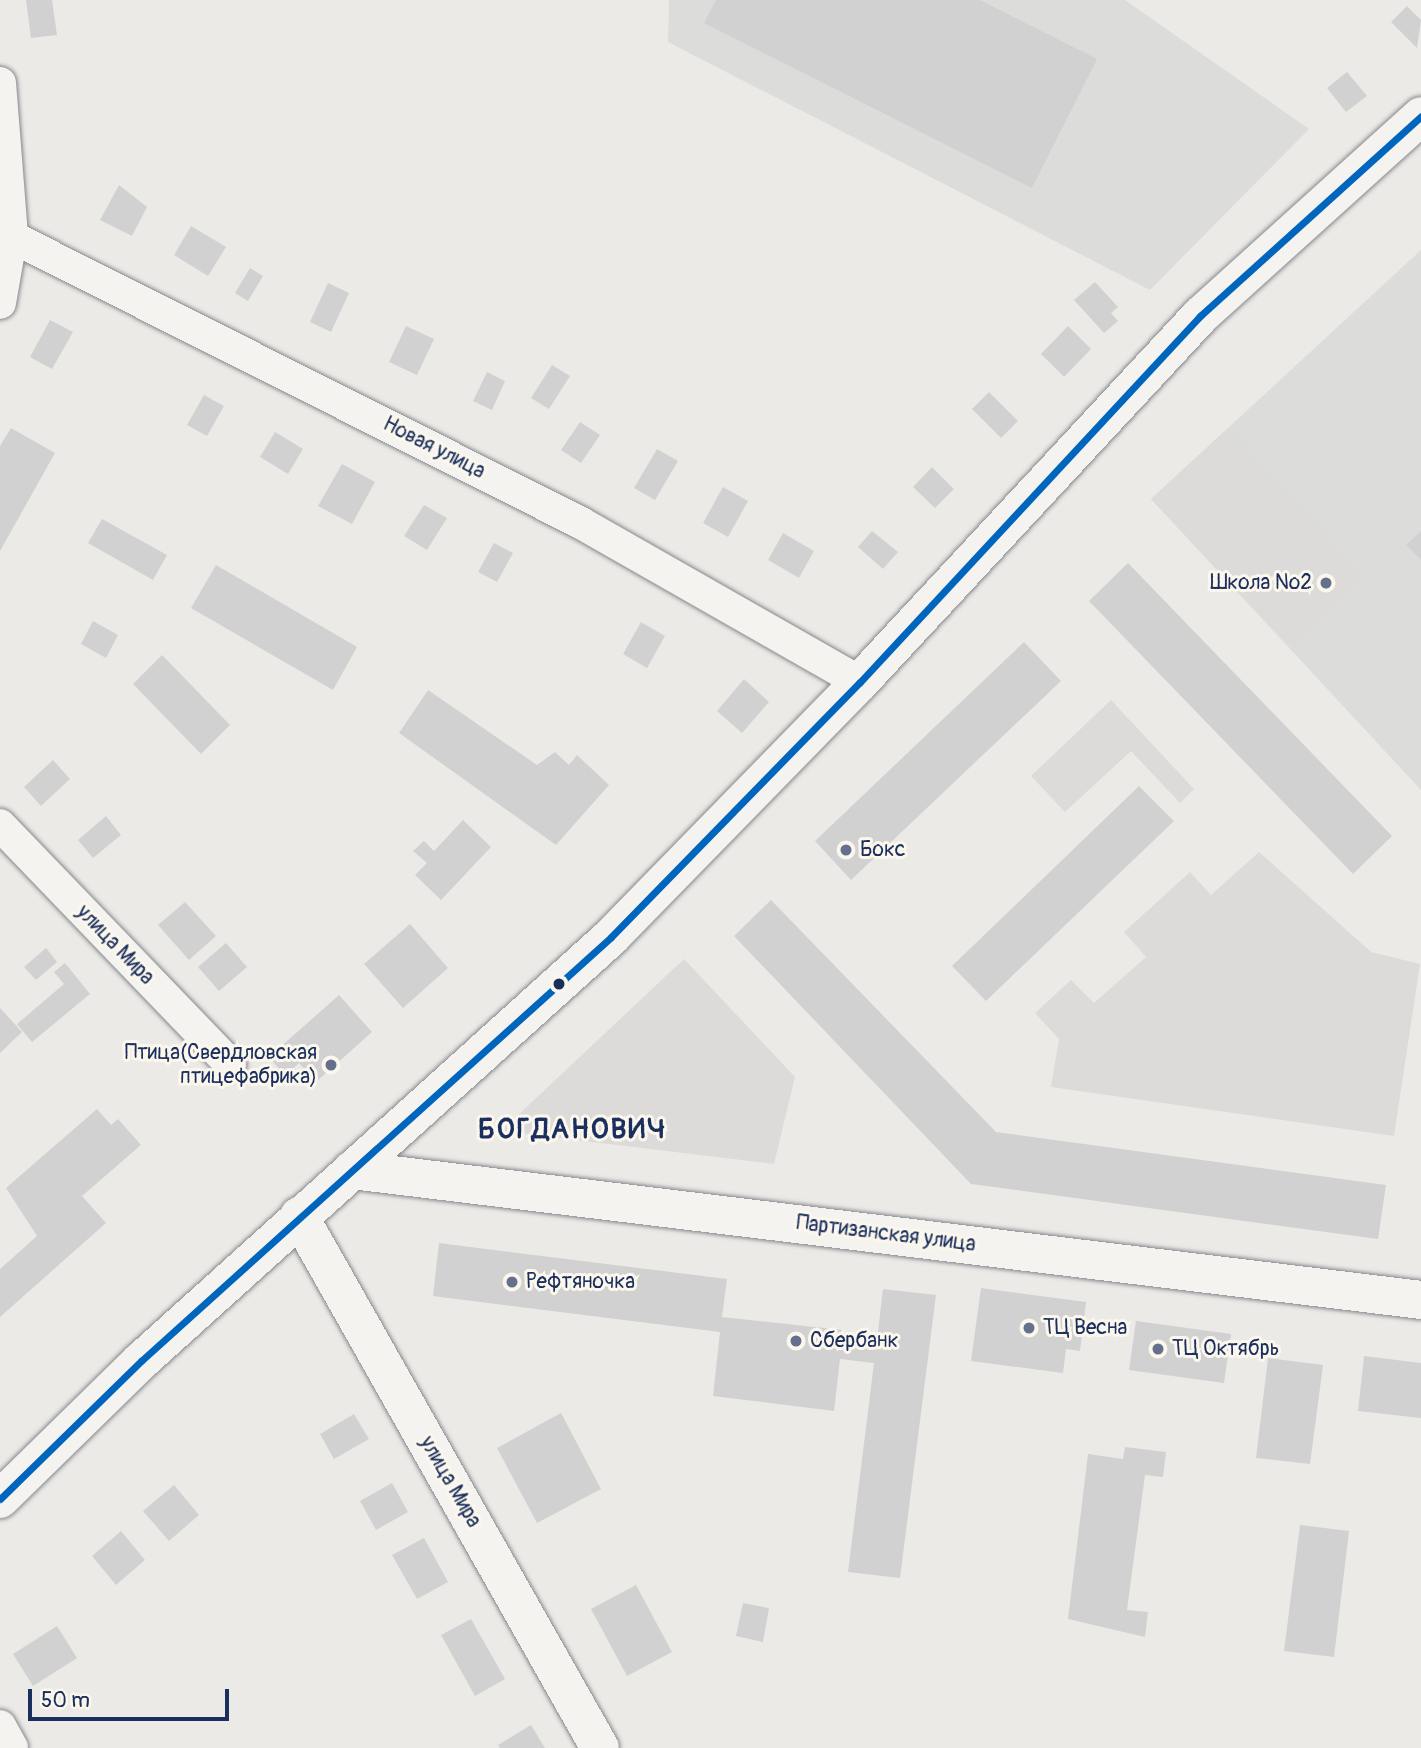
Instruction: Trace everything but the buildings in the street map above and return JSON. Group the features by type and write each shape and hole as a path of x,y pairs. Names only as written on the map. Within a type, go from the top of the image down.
{"main road":[{"path":"0,1499 299,1216 611,937 860,682 1200,316 1421,116"},
{"name":"Партизанская улица","path":"352,1170 1421,1300"},
{"name":"улица Мира","path":"299,1216 600,1748"}],"street":[{"path":"0,83 6,233 0,303"},
{"name":"Новая улица","path":"6,233 580,523 860,682"},
{"name":"улица Мира","path":"0,825 230,1064"},
{"path":"0,1726 12,1748"}],"shaded area":[{"path":"669,0 1125,0 1309,129 1150,290 668,42"},
{"name":"Школа №2","path":"1421,250 1421,790 1151,499"},
{"path":"1228,428 1363,577 1293,649 1151,499"},
{"path":"1111,700 1194,789 1180,803 1131,751 1065,812 1031,776"},
{"path":"1259,852 1371,952 1420,964 1394,1136 1051,1087 1059,1039 1035,1013 1071,980 1094,1003 1146,957 1124,932 1190,872 1211,895"},
{"path":"684,959 795,1077 774,1164 501,1131"}],"transit line":[{"path":"0,1499 141,1361 611,937 860,682 1200,316 1421,116"}],"place":[{"name":"Школа №2","path":"1326,583"},
{"name":"Бокс","path":"846,850"},
{"name":"Птица(Свердловская птицефабрика)","path":"331,1065"},
{"name":"Рефтяночка","path":"512,1282"},
{"name":"ТЦ Весна","path":"1029,1328"},
{"name":"Сбербанк","path":"796,1341"},
{"name":"ТЦ Октябрь","path":"1158,1349"}],"district":[{"name":"БОГДАНОВИЧ","path":"572,1130"}]}
